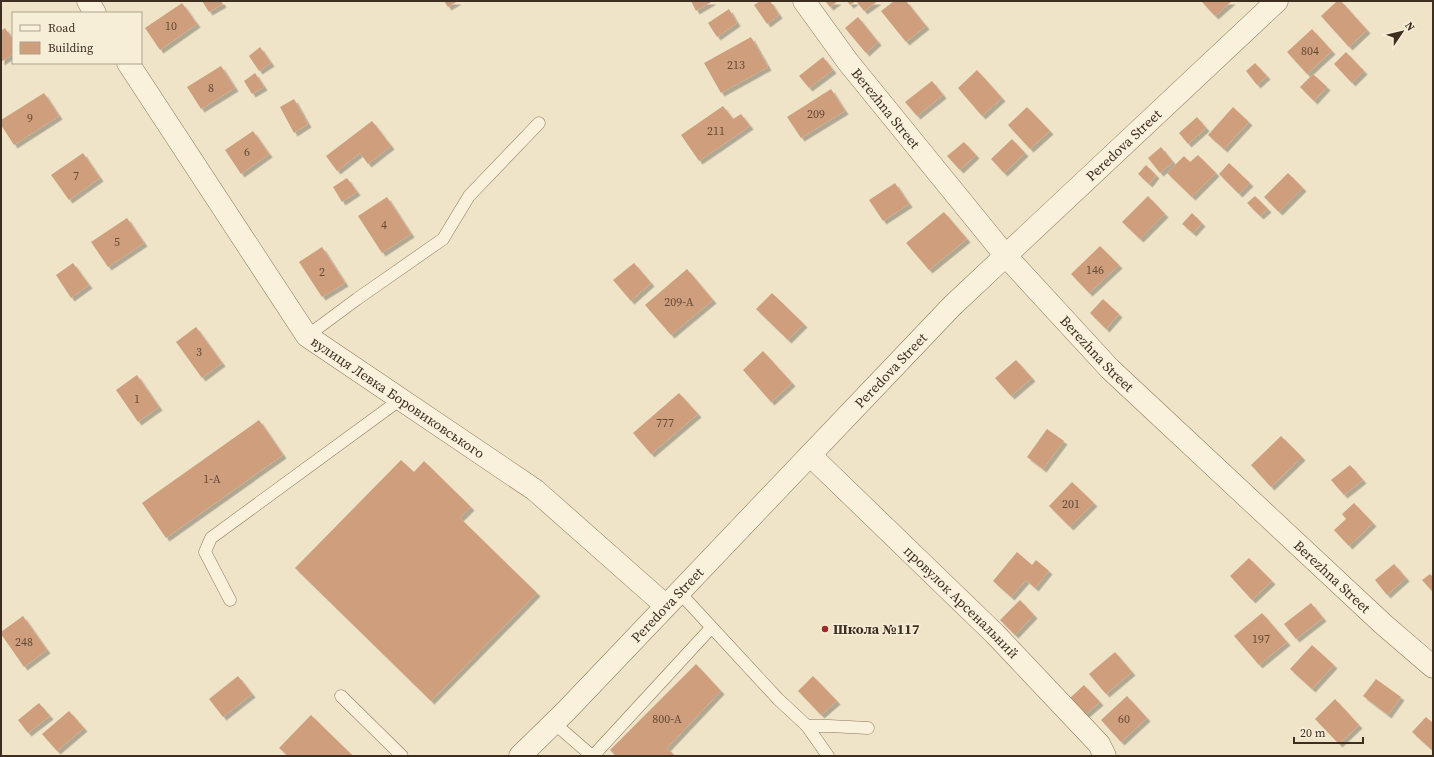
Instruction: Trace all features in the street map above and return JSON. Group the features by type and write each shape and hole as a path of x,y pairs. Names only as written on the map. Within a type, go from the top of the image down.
{"street":[{"path":"88,1 94,12"},
{"name":"Berezhna Street","path":"804,1 848,62 1005,255 1110,369 1382,624 1433,667"},
{"name":"Peredova Street","path":"520,756 554,723 952,306 1277,1"},
{"name":"вулиця Левка Боровиковського","path":"129,64 307,336 535,490 672,599"},
{"name":"провулок Арсенальний","path":"810,455 995,634 1099,744 1105,756"}],"lane":[{"path":"307,336 443,239 469,196 539,123"},
{"path":"230,600 205,552 211,538 401,399"},
{"path":"672,599 711,628 778,699 807,726 828,756"},
{"path":"554,723 593,756 711,628"},
{"path":"341,696 402,756"},
{"path":"807,726 868,728"}],"building":[{"path":"202,1 221,1 223,4 209,12"},
{"path":"444,1 458,1 448,7"},
{"path":"691,1 713,1 696,11"},
{"path":"760,1 770,1 779,15 767,24 754,5"},
{"path":"825,1 838,1 830,7"},
{"path":"847,1 856,1 850,5"},
{"path":"856,1 878,1 864,11"},
{"path":"894,1 906,1 926,26 906,42 881,11"},
{"path":"1201,1 1232,1 1215,16"},
{"path":"1337,1 1341,1 1367,30 1349,47 1321,16"},
{"path":"182,3 197,24 160,50 145,28"},
{"path":"729,9 737,23 717,37 708,23"},
{"path":"858,17 878,42 866,53 845,28"},
{"path":"5,28 12,38 12,55 1,62 1,31"},
{"path":"1312,29 1332,51 1307,74 1287,52"},
{"path":"751,37 768,67 721,93 704,63"},
{"path":"260,47 271,63 259,71 249,56"},
{"path":"1346,52 1364,71 1352,83 1334,64"},
{"path":"823,57 833,70 809,88 799,76"},
{"path":"1255,63 1267,76 1257,85 1246,71"},
{"path":"221,66 235,88 201,109 187,87"},
{"path":"977,70 1002,98 982,116 958,88"},
{"path":"255,73 264,87 252,94 244,81"},
{"path":"1313,74 1327,87 1314,101 1300,87"},
{"path":"932,81 943,95 917,116 905,102"},
{"path":"831,89 845,111 801,138 787,117"},
{"path":"44,93 59,116 14,145 1,125 1,120"},
{"path":"294,99 308,124 294,133 280,107"},
{"path":"723,106 733,119 741,114 750,126 699,161 681,135"},
{"path":"1027,107 1050,131 1030,149 1008,125"},
{"path":"1233,107 1249,122 1224,149 1208,135"},
{"path":"1197,117 1206,128 1188,144 1179,133"},
{"path":"372,121 391,146 368,164 360,153 337,171 326,156"},
{"path":"253,131 269,154 241,174 225,150"},
{"path":"1012,139 1025,153 1004,173 991,159"},
{"path":"964,142 976,155 960,170 947,156"},
{"path":"1161,147 1173,162 1160,173 1148,158"},
{"path":"83,153 100,178 69,200 51,175"},
{"path":"1198,155 1216,173 1192,197 1167,173 1184,156 1190,162"},
{"path":"1229,163 1250,183 1239,194 1219,174"},
{"path":"1146,165 1156,175 1149,184 1138,174"},
{"path":"1288,173 1303,188 1279,212 1264,197"},
{"path":"347,178 357,192 342,202 333,187"},
{"path":"895,183 909,204 883,221 869,200"},
{"path":"1148,196 1165,214 1140,239 1122,222"},
{"path":"1255,196 1268,209 1260,216 1247,203"},
{"path":"387,197 411,234 382,253 358,216"},
{"path":"944,212 967,239 929,270 906,243"},
{"path":"1192,213 1202,223 1193,233 1182,224"},
{"path":"127,218 144,243 108,267 91,242"},
{"path":"1100,246 1119,265 1089,293 1071,274"},
{"path":"322,247 345,283 322,297 299,262"},
{"path":"73,263 89,285 71,298 56,275"},
{"path":"634,263 651,283 631,301 613,280"},
{"path":"687,269 713,300 671,335 645,305"},
{"path":"772,293 804,324 788,340 756,309"},
{"path":"1103,299 1119,314 1106,329 1090,313"},
{"path":"196,327 222,363 202,378 176,342"},
{"path":"763,351 792,383 771,402 743,370"},
{"path":"1016,360 1032,378 1011,396 995,378"},
{"path":"137,375 159,407 138,422 116,390"},
{"path":"679,393 698,414 651,454 633,433"},
{"path":"259,420 283,455 166,538 142,503"},
{"path":"1047,429 1064,441 1043,469 1027,457"},
{"path":"1281,436 1302,457 1271,487 1251,465"},
{"path":"401,460 414,472 424,461 471,507 460,518 537,593 431,701 295,568"},
{"path":"1350,465 1363,480 1344,495 1331,480"},
{"path":"1072,482 1094,503 1070,527 1049,506"},
{"path":"1354,503 1373,523 1349,546 1334,530 1346,519 1342,514"},
{"path":"1017,552 1032,565 1036,560 1049,571 1035,588 1026,580 1011,597 993,581"},
{"path":"1249,558 1272,581 1252,600 1230,576"},
{"path":"1394,564 1406,578 1387,595 1375,580"},
{"path":"1430,574 1433,577 1432,591 1422,580"},
{"path":"1020,600 1034,615 1015,635 1000,620"},
{"path":"1311,603 1323,618 1296,639 1284,624"},
{"path":"1262,613 1287,642 1259,665 1234,636"},
{"path":"23,616 47,650 24,667 1,634 1,632"},
{"path":"1312,645 1334,665 1312,689 1290,669"},
{"path":"1115,652 1132,672 1106,694 1089,674"},
{"path":"696,664 721,691 667,748 675,756 616,756 610,750"},
{"path":"238,676 252,694 223,717 209,699"},
{"path":"813,676 837,701 821,715 798,691"},
{"path":"1376,679 1401,697 1388,715 1363,696"},
{"path":"1084,685 1100,702 1085,715 1070,698"},
{"path":"1127,696 1147,718 1121,742 1101,720"},
{"path":"1335,699 1359,725 1339,744 1315,719"},
{"path":"39,703 50,716 28,733 18,720"},
{"path":"69,711 84,728 57,751 42,734"},
{"path":"311,715 353,756 288,756 279,748"},
{"path":"1426,717 1433,723 1433,751 1412,732"}],"place":[{"name":"Школа №117","path":"825,629"}]}
